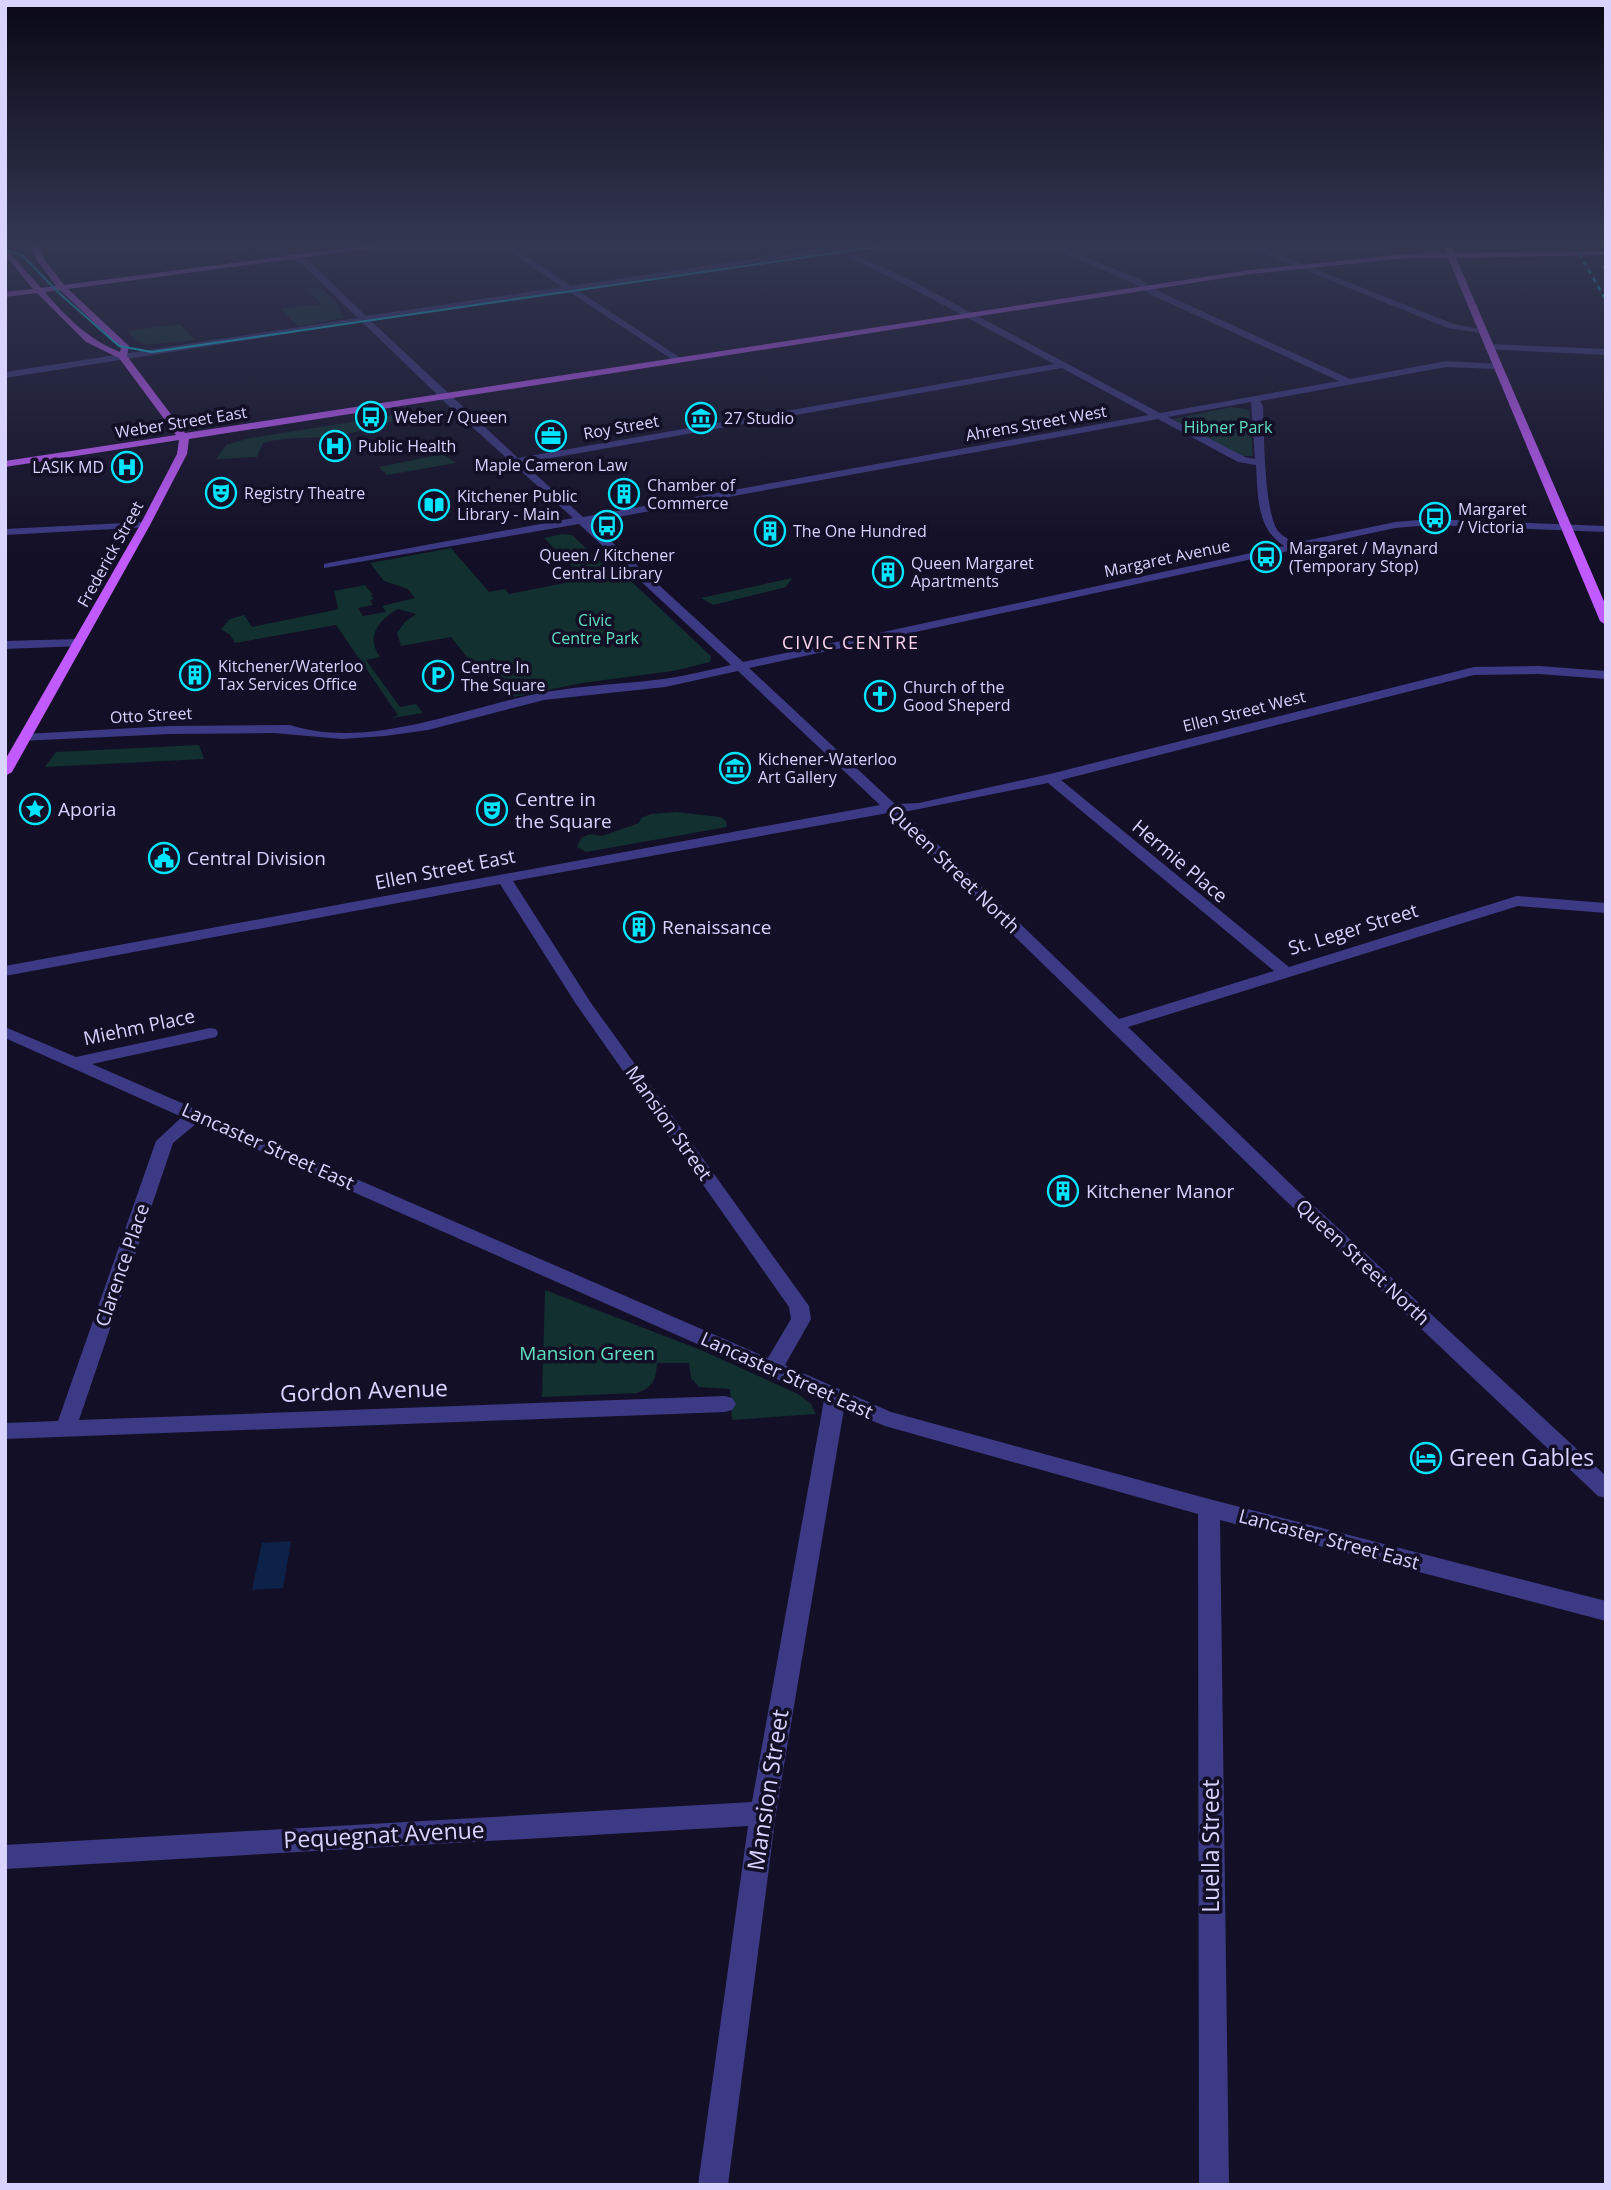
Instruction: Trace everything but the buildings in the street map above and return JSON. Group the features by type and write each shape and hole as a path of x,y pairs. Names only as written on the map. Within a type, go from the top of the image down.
{"main road":[{"path":"100,347 106,352 122,356 184,438"},
{"path":"122,356 127,349 125,347"},
{"name":"Weber Street East","path":"5,464 753,347"},
{"path":"1488,347 1606,621"},
{"name":"Frederick Street","path":"5,772 145,526 182,454 184,438"}],"street":[{"path":"5,376 179,347"},
{"name":"Queen Street North","path":"392,347 893,810 1292,1196 1606,1489"},
{"path":"658,347 676,359"},
{"path":"1029,347 1242,460 1261,463"},
{"path":"1275,347 1350,382"},
{"path":"1493,347 1606,352"},
{"name":"Ahrens Street West","path":"328,566 1452,363 1496,366"},
{"name":"Roy Street","path":"516,461 1062,365"},
{"path":"1254,399 1258,406 1261,463 1269,524 1278,536 1294,547"},
{"name":"Margaret Avenue","path":"740,667 1294,547 1418,523 1606,529"},
{"path":"5,532 145,526"},
{"path":"5,645 78,643"},
{"name":"Otto Street","path":"24,738 170,730 278,730 321,736 390,731 524,710 587,692 665,683 740,667"},
{"name":"Ellen Street West","path":"893,810 919,807 1051,778 1474,671 1539,670 1606,675"},
{"name":"Hermie Place","path":"1051,778 1285,972"},
{"name":"Ellen Street East","path":"5,971 873,810 893,810"},
{"name":"Mansion Street","path":"504,879 584,1003 799,1307 801,1319 773,1368"},
{"name":"St. Leger Street","path":"1118,1025 1517,901 1606,908"},
{"name":"Lancaster Street East","path":"5,1032 773,1368 835,1398 886,1418 1209,1508 1606,1612"},
{"name":"Miehm Place","path":"76,1062 210,1033"},
{"name":"Clarence Place","path":"66,1428 165,1141 196,1114"},
{"name":"Mansion Street","path":"713,2185 763,1812 835,1398"},
{"name":"Gordon Avenue","path":"5,1431 725,1404"},
{"name":"Luella Street","path":"1209,1508 1214,2185"},
{"name":"Pequegnat Avenue","path":"5,1857 763,1812"}],"green space":[{"name":"Hibner Park","path":"1232,407 1249,410 1253,456 1241,456 1173,419"},
{"path":"423,411 345,434 280,439 263,443 257,457 216,459 226,445 250,438"},
{"path":"443,454 456,463 387,475 379,467"},
{"name":"Civic Centre Park","path":"572,535 612,573 620,571 711,656 710,662 673,671 582,683 514,697 489,664 475,667 451,637 401,646 397,633 405,622 416,614 398,609 376,629 374,642 380,657 366,660 400,707 416,704 423,713 392,718 398,715 336,625 235,643 230,635 221,629 230,619 244,615 252,627 335,610 338,608 334,591 365,585 374,599 370,600 373,605 358,608 363,616 386,612 382,606 415,598 408,589 384,581 370,563 451,548 489,592 505,589 509,594 585,579 544,538"},
{"path":"792,578 786,587 713,605 701,598"},
{"path":"199,745 204,759 45,767 56,752"},
{"path":"676,812 720,817 726,821 727,827 586,852 577,847 581,838 590,834 602,836 639,823 641,818 651,814"},
{"name":"Mansion Green","path":"545,1290 701,1350 798,1394 811,1404 816,1414 732,1420 730,1389 699,1387 691,1378 689,1363 657,1363 653,1382 637,1393 542,1397"}],"water":[{"path":"291,1541 283,1588 252,1590 262,1543"}],"tram line":[{"path":"126,347 152,352 185,347"}],"place":[{"name":"Weber / Queen","path":"371,417"},
{"name":"27 Studio","path":"701,418"},
{"name":"Maple Cameron Law","path":"551,436"},
{"name":"Public Health","path":"335,446"},
{"name":"LASIK MD","path":"127,467"},
{"name":"Registry Theatre","path":"221,493"},
{"name":"Chamber of Commerce","path":"624,494"},
{"name":"Kitchener Public Library - Main","path":"434,505"},
{"name":"Margaret / Victoria","path":"1435,518"},
{"name":"Queen / Kitchener Central Library","path":"607,526"},
{"name":"The One Hundred","path":"770,531"},
{"name":"Margaret / Maynard (Temporary Stop)","path":"1266,557"},
{"name":"Queen Margaret Apartments","path":"888,572"},
{"name":"Kitchener/Waterloo Tax Services Office","path":"195,675"},
{"name":"Centre In The Square","path":"438,676"},
{"name":"Church of the Good Sheperd","path":"880,696"},
{"name":"Kichener-Waterloo Art Gallery","path":"735,768"},
{"name":"Aporia","path":"35,809"},
{"name":"Centre in the Square","path":"492,810"},
{"name":"Central Division","path":"164,858"},
{"name":"Renaissance","path":"639,927"},
{"name":"Kitchener Manor","path":"1063,1191"},
{"name":"Green Gables","path":"1426,1458"}],"district":[{"name":"CIVIC CENTRE","path":"851,643"}]}
